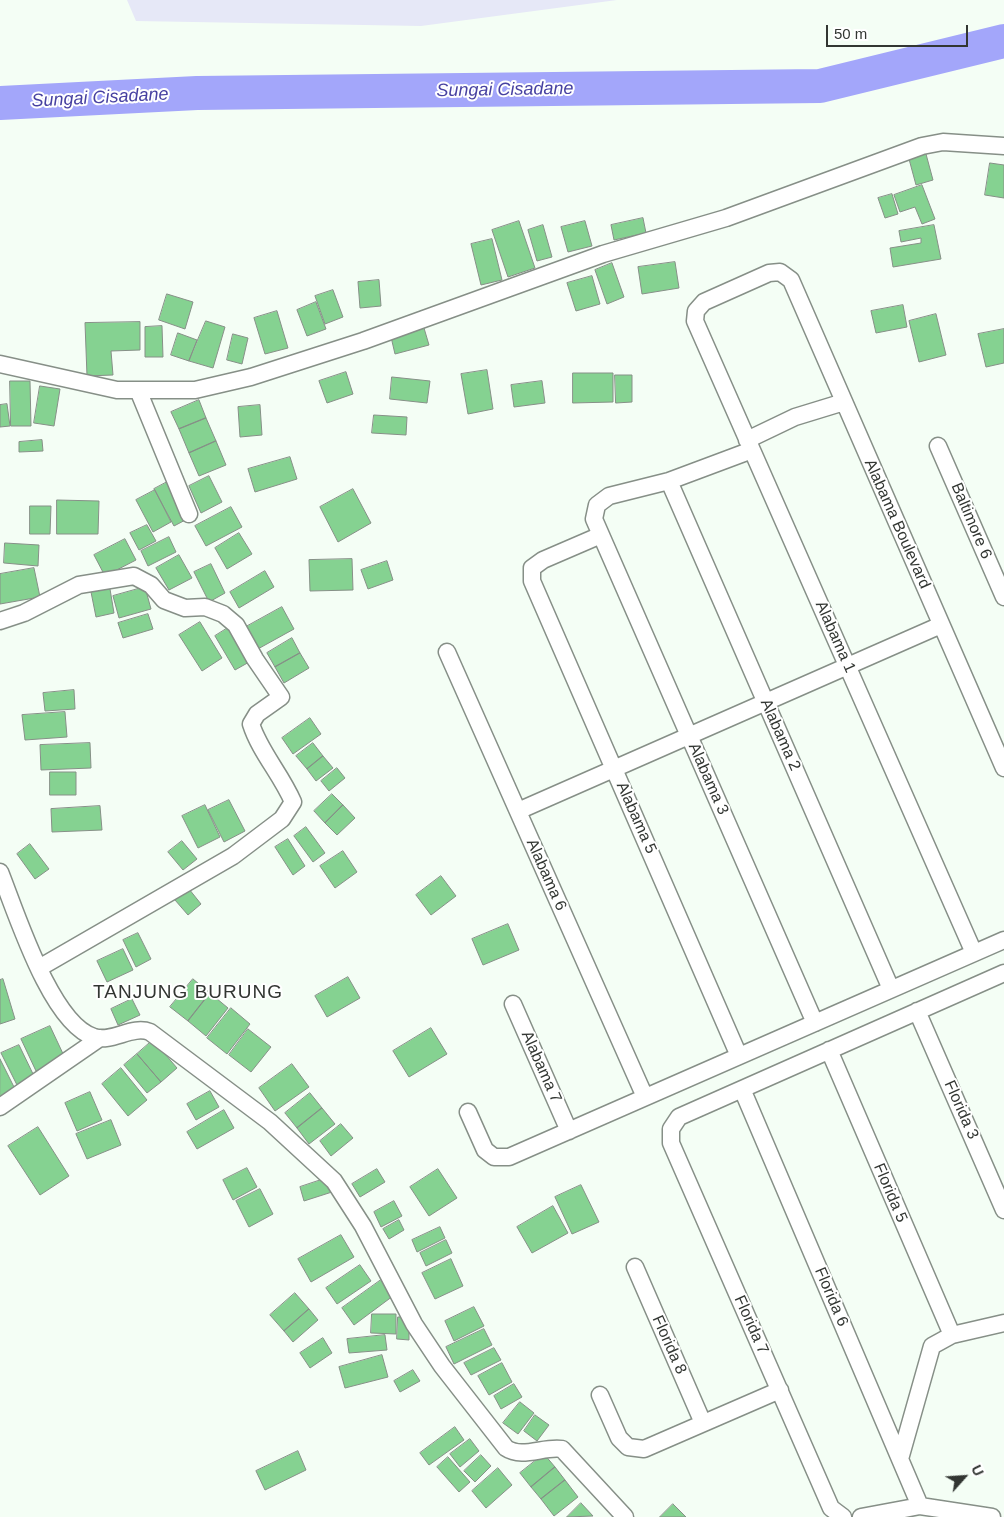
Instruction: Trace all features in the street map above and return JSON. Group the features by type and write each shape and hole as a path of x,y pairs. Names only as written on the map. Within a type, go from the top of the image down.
{"street":[{"path":"0,364 117,390 195,390 251,377 363,341 603,254 726,218 922,146 943,142 1004,146"},
{"name":"Alabama Boulevard","path":"695,322 696,311 704,302 769,273 780,272 791,280 1004,768"},
{"name":"Alabama 1","path":"695,322 974,953"},
{"path":"138,390 189,514"},
{"name":"Alabama 3","path":"815,1023 594,519 597,505 608,496 669,481 750,445 795,417 844,402"},
{"name":"Baltimore 6","path":"938,446 1004,597"},
{"name":"Alabama 2","path":"669,481 891,989"},
{"name":"Alabama 5","path":"600,535 543,560 532,568 532,581 739,1056"},
{"path":"0,621 24,613 79,585 134,576 151,585 164,600 185,608 205,607 223,614 236,625 255,659 281,697 257,714 251,724 256,738 277,770 293,802 282,819 233,856 39,968"},
{"path":"518,811 941,625"},
{"name":"Alabama 6","path":"447,652 645,1097"},
{"path":"0,872 39,968 53,998 65,1016 80,1030 95,1038 139,1030 150,1032 270,1122 334,1181 358,1218 414,1324 442,1366 506,1448 514,1452 554,1447 562,1449 625,1517"},
{"path":"468,1112 485,1150 494,1157 509,1157 1004,940"},
{"path":"742,1089 917,1011 1002,979"},
{"name":"Alabama 7","path":"513,1004 569,1131"},
{"name":"Florida 3","path":"917,1011 1004,1210"},
{"path":"0,1107 100,1038"},
{"name":"Florida 5","path":"829,1050 952,1335"},
{"name":"Florida 7","path":"742,1089 679,1117 671,1129 671,1143 780,1390 837,1512"},
{"name":"Florida 6","path":"742,1089 920,1506"},
{"name":"Florida 8","path":"635,1267 703,1424"},
{"path":"900,1459 932,1346 952,1335 1004,1323"},
{"path":"600,1394 619,1438 628,1447 644,1449 780,1390"},
{"path":"861,1517 920,1506 992,1517"}],"shaded area":[{"path":"127,0 617,0 421,26 136,21"}],"building":[{"path":"926,154 933,180 916,185 909,159"},
{"path":"990,163 1004,165 1004,198 985,195"},
{"path":"922,185 935,219 922,224 915,207 900,212 894,195"},
{"path":"892,194 898,214 885,218 878,198"},
{"path":"643,218 646,233 614,240 611,225"},
{"path":"519,221 535,268 508,277 492,230"},
{"path":"585,221 592,246 568,252 561,227"},
{"path":"543,225 552,257 537,261 528,230"},
{"path":"934,225 941,259 893,267 890,248 921,243 921,238 901,242 899,231"},
{"path":"492,239 502,280 481,285 471,244"},
{"path":"675,262 679,288 642,294 638,267"},
{"path":"612,263 624,297 607,304 595,270"},
{"path":"592,276 600,304 576,311 567,283"},
{"path":"379,280 381,306 360,308 358,282"},
{"path":"333,290 343,317 325,324 315,296"},
{"path":"167,294 193,302 185,329 159,320"},
{"path":"316,302 326,329 307,336 297,310"},
{"path":"903,305 907,327 876,333 871,311"},
{"path":"277,311 288,348 265,354 254,318"},
{"path":"936,314 946,355 919,362 909,321"},
{"path":"206,321 225,327 213,368 189,361"},
{"path":"140,322 140,350 111,351 113,375 87,376 85,323"},
{"path":"162,326 163,357 145,357 145,327"},
{"path":"424,328 429,345 395,354 391,337"},
{"path":"1004,329 1004,363 986,367 978,334"},
{"path":"178,333 197,340 189,361 171,355"},
{"path":"233,334 248,338 242,364 227,360"},
{"path":"487,370 493,409 468,414 461,374"},
{"path":"346,372 353,394 327,403 319,381"},
{"path":"573,373 613,373 613,402 573,403"},
{"path":"615,375 632,375 632,402 616,403"},
{"path":"392,377 430,381 427,403 390,399"},
{"path":"10,381 30,381 31,426 11,426"},
{"path":"542,381 545,403 514,407 511,385"},
{"path":"40,386 60,389 54,426 34,423"},
{"path":"199,400 206,418 179,429 171,412"},
{"path":"7,404 10,426 0,427 0,405"},
{"path":"260,405 262,435 240,437 238,407"},
{"path":"374,415 407,417 406,435 372,433"},
{"path":"206,418 216,441 189,453 179,429"},
{"path":"42,440 43,451 19,452 19,442"},
{"path":"216,441 226,465 199,476 189,453"},
{"path":"290,457 297,479 255,492 248,469"},
{"path":"209,476 222,502 201,513 189,486"},
{"path":"171,480 191,517 174,526 154,489"},
{"path":"353,489 371,523 338,542 320,507"},
{"path":"155,490 171,522 153,532 136,500"},
{"path":"57,500 99,501 98,534 57,534"},
{"path":"30,506 51,506 50,534 30,534"},
{"path":"231,507 242,527 206,546 195,526"},
{"path":"147,525 156,541 139,550 130,533"},
{"path":"239,533 252,554 227,569 215,548"},
{"path":"169,537 176,552 148,566 141,551"},
{"path":"125,539 136,560 105,576 94,555"},
{"path":"5,543 39,545 38,566 4,563"},
{"path":"179,555 192,578 169,590 156,568"},
{"path":"352,559 353,590 310,591 309,560"},
{"path":"387,561 393,580 368,589 361,570"},
{"path":"211,564 225,593 209,602 194,572"},
{"path":"34,568 40,597 0,604 0,574"},
{"path":"265,571 274,587 239,608 230,592"},
{"path":"145,587 151,609 119,618 113,596"},
{"path":"110,589 114,613 96,617 91,592"},
{"path":"282,607 294,629 256,650 244,628"},
{"path":"148,614 153,629 123,638 118,623"},
{"path":"200,622 222,658 202,671 179,635"},
{"path":"231,626 251,661 235,670 215,636"},
{"path":"292,638 300,653 275,667 267,653"},
{"path":"300,653 309,668 284,683 275,667"},
{"path":"74,690 75,709 45,711 43,693"},
{"path":"65,712 67,737 25,740 22,715"},
{"path":"310,718 321,734 293,754 282,738"},
{"path":"90,743 91,768 41,770 40,745"},
{"path":"313,743 323,756 307,769 296,756"},
{"path":"323,756 333,768 316,781 307,769"},
{"path":"337,768 345,778 329,791 321,781"},
{"path":"50,772 76,772 76,795 50,795"},
{"path":"332,794 343,805 325,823 314,811"},
{"path":"229,800 245,831 224,842 208,810"},
{"path":"205,805 220,837 198,848 182,816"},
{"path":"343,805 355,818 337,835 325,823"},
{"path":"100,806 102,830 52,832 51,809"},
{"path":"306,827 325,853 313,862 294,836"},
{"path":"288,839 305,866 293,875 275,847"},
{"path":"182,841 197,859 183,870 168,852"},
{"path":"30,844 49,869 35,879 17,854"},
{"path":"343,851 357,872 335,888 320,866"},
{"path":"441,876 456,896 431,915 416,895"},
{"path":"189,889 201,904 188,915 175,900"},
{"path":"508,924 519,950 483,965 472,939"},
{"path":"138,933 151,959 136,967 123,940"},
{"path":"123,949 133,970 107,982 97,961"},
{"path":"348,977 360,998 327,1017 315,996"},
{"path":"3,979 15,1019 0,1024 0,980"},
{"path":"193,979 210,993 188,1021 170,1007"},
{"path":"210,993 228,1008 206,1036 188,1021"},
{"path":"132,999 140,1015 118,1025 111,1009"},
{"path":"231,1008 250,1024 227,1054 207,1038"},
{"path":"50,1026 65,1058 36,1071 21,1039"},
{"path":"431,1028 447,1054 409,1077 393,1051"},
{"path":"248,1029 271,1047 251,1072 229,1055"},
{"path":"153,1040 177,1068 161,1082 137,1054"},
{"path":"19,1045 34,1076 17,1085 1,1053"},
{"path":"137,1054 161,1082 147,1093 124,1065"},
{"path":"0,1059 16,1091 0,1099"},
{"path":"292,1064 309,1087 275,1111 259,1088"},
{"path":"121,1068 147,1100 128,1116 102,1084"},
{"path":"210,1091 219,1107 196,1120 187,1104"},
{"path":"90,1092 102,1120 77,1131 65,1103"},
{"path":"310,1093 322,1108 297,1128 285,1113"},
{"path":"322,1108 335,1124 309,1144 297,1128"},
{"path":"224,1110 234,1128 197,1149 187,1132"},
{"path":"111,1120 121,1145 87,1159 76,1134"},
{"path":"341,1124 353,1138 331,1156 320,1141"},
{"path":"38,1127 69,1176 40,1195 8,1146"},
{"path":"247,1168 257,1187 233,1200 223,1180"},
{"path":"377,1169 385,1182 360,1197 352,1184"},
{"path":"438,1169 457,1198 429,1216 410,1187"},
{"path":"327,1178 332,1192 304,1201 300,1187"},
{"path":"581,1185 599,1222 572,1234 555,1197"},
{"path":"260,1189 273,1214 249,1227 236,1201"},
{"path":"394,1201 402,1216 381,1227 374,1212"},
{"path":"553,1206 568,1233 532,1253 517,1227"},
{"path":"399,1220 404,1230 389,1239 383,1229"},
{"path":"440,1227 445,1238 417,1252 412,1240"},
{"path":"341,1235 354,1257 311,1282 298,1259"},
{"path":"446,1240 452,1253 426,1266 420,1253"},
{"path":"451,1259 463,1286 435,1299 422,1273"},
{"path":"360,1265 371,1281 337,1304 326,1288"},
{"path":"381,1280 393,1296 354,1325 342,1308"},
{"path":"295,1293 309,1309 284,1331 270,1315"},
{"path":"474,1307 484,1326 454,1341 445,1321"},
{"path":"309,1309 318,1320 293,1342 284,1331"},
{"path":"372,1314 396,1314 396,1334 371,1333"},
{"path":"398,1317 409,1317 409,1340 397,1339"},
{"path":"484,1329 492,1345 454,1364 446,1347"},
{"path":"385,1335 387,1350 349,1353 347,1339"},
{"path":"323,1338 332,1353 310,1368 300,1353"},
{"path":"494,1348 501,1360 471,1375 464,1363"},
{"path":"382,1355 388,1377 345,1388 339,1367"},
{"path":"502,1363 512,1382 489,1395 478,1376"},
{"path":"413,1370 420,1381 400,1392 394,1381"},
{"path":"514,1384 522,1397 501,1409 494,1396"},
{"path":"520,1402 534,1413 518,1434 503,1423"},
{"path":"535,1415 549,1425 537,1441 524,1431"},
{"path":"455,1427 464,1440 429,1465 420,1453"},
{"path":"470,1439 479,1451 460,1467 450,1454"},
{"path":"298,1451 306,1470 265,1490 256,1471"},
{"path":"544,1454 555,1467 531,1487 520,1473"},
{"path":"481,1455 491,1466 475,1482 464,1471"},
{"path":"448,1457 470,1482 459,1492 437,1467"},
{"path":"555,1467 565,1480 541,1499 531,1487"},
{"path":"498,1468 512,1485 486,1508 472,1491"},
{"path":"565,1480 578,1497 554,1516 541,1499"},
{"path":"581,1503 593,1516 567,1517"},
{"path":"673,1504 686,1517 660,1517"}],"waterway":[{"name":"Sungai Cisadane","path":"0,103 197,93 820,86 1004,41"}],"district":[{"name":"TANJUNG BURUNG","path":"188,993"}]}
